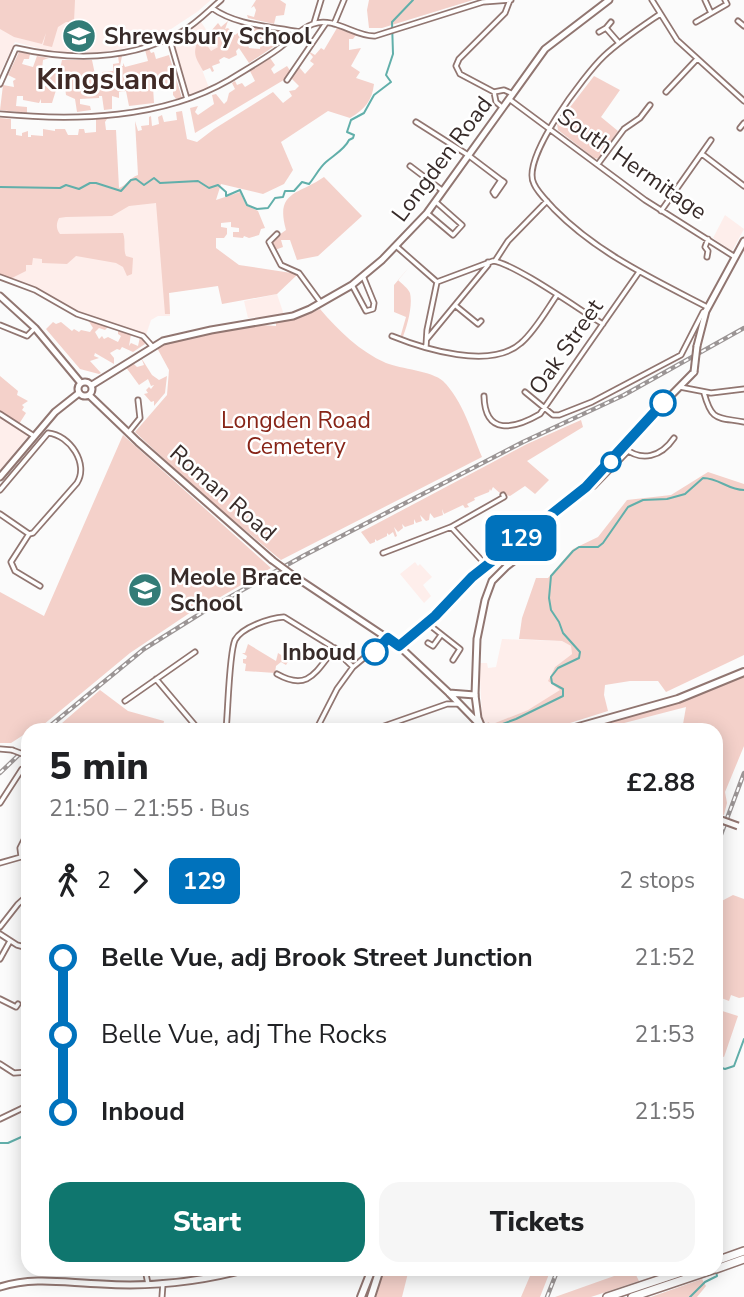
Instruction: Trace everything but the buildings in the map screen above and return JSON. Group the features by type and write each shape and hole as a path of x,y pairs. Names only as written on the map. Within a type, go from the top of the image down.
{"highway":[{"path":"723,1258 744,1251"},
{"path":"723,1266 744,1259"},
{"path":"607,1297 670,1276"},
{"path":"632,1297 695,1276"}],"main road":[{"path":"594,723 678,699 744,672"},
{"path":"361,1297 369,1276"},
{"path":"371,1297 378,1276"}],"street":[{"path":"0,84 16,48 51,56 97,57 126,52 183,31 221,0"},
{"path":"314,23 321,0"},
{"path":"334,24 344,0"},
{"path":"0,114 53,118 93,116 187,100 232,78 314,23 334,24 368,37 391,33 483,2 510,0 505,13 459,59 456,66 460,74 494,92 504,90 511,96"},
{"name":"Longden Road","path":"92,385 152,346 174,337 293,316 352,285 396,246 436,202 545,49 609,0"},
{"path":"652,0 677,40 744,101"},
{"path":"705,0 711,13"},
{"path":"696,22 726,2"},
{"path":"212,8 229,17 300,33"},
{"path":"660,15 619,43 589,72 550,128 531,173 534,184 547,201 593,244 707,309"},
{"path":"738,21 744,26"},
{"path":"599,32 611,22"},
{"path":"287,80 326,23"},
{"path":"606,27 619,43"},
{"path":"169,37 187,100"},
{"path":"666,92 696,59"},
{"path":"494,92 496,102 503,108"},
{"name":"South Hermitage","path":"511,96 661,211 735,257"},
{"path":"598,164 624,130 640,118 650,104"},
{"path":"415,122 468,155 501,180"},
{"path":"740,128 744,123"},
{"path":"661,211 702,154 708,141"},
{"path":"702,154 744,186"},
{"path":"410,166 443,191"},
{"path":"426,339 508,241 547,201"},
{"path":"427,213 453,235 462,225 436,202"},
{"path":"277,234 269,242 277,261 299,272 321,303"},
{"path":"708,239 705,247 708,257"},
{"path":"594,486 626,450 644,423 694,372 697,346 707,309 744,241"},
{"path":"396,246 437,282"},
{"path":"437,282 492,261 557,295 603,324"},
{"name":"Oak Street","path":"482,398 487,415 493,424 499,427 528,421 544,410 640,272"},
{"path":"352,285 362,308 366,311 373,309 374,303 363,276"},
{"path":"0,277 35,290 84,317 143,336 152,346"},
{"path":"426,346 437,282"},
{"path":"392,337 432,350 467,355 502,354 523,341 557,295"},
{"path":"0,296 34,328 80,382 92,385 89,395 83,396 79,393"},
{"path":"456,306 478,324 481,320"},
{"path":"525,392 553,415 573,411 681,355 707,309"},
{"path":"0,325 26,336 34,328"},
{"path":"79,393 80,382"},
{"path":"680,387 704,393 744,389"},
{"path":"0,477 55,412 79,393"},
{"path":"704,393 709,410 714,416 744,422"},
{"name":"Roman Road","path":"89,395 128,433 272,560 399,646 449,692 477,723"},
{"path":"128,433 140,418 138,400"},
{"path":"0,414 34,436"},
{"path":"0,490 46,435 52,432 73,449 79,458 82,468 77,483 33,533 29,534 10,564 15,571 37,582"},
{"path":"626,450 648,457 662,451 674,439"},
{"path":"399,646 427,623 486,565 558,510 626,450"},
{"path":"383,553 451,527 505,496"},
{"path":"480,723 475,695 477,639 488,589 498,574 536,544 558,510"},
{"path":"0,514 29,534"},
{"path":"451,527 486,565"},
{"path":"227,723 234,644 243,632 272,619 284,617 335,648 353,667"},
{"path":"427,623 460,649 453,660"},
{"path":"428,643 433,646 441,635"},
{"path":"320,723 337,689 353,667 388,638"},
{"path":"277,674 292,682 303,682 312,677 335,648"},
{"path":"125,701 195,652"},
{"path":"156,679 193,723"},
{"path":"447,704 449,692 475,695"},
{"path":"393,723 447,704 460,704"},
{"path":"0,749 21,753"},
{"path":"0,803 21,771"},
{"path":"723,821 741,827"},
{"path":"0,863 21,856 21,846"},
{"path":"0,927 21,901"},
{"path":"0,934 10,942 21,945"},
{"path":"0,959 10,942"},
{"path":"0,999 16,1007"},
{"path":"0,1064 14,1073 21,1072"},
{"path":"0,1119 21,1109"},
{"path":"146,1276 148,1284"},
{"path":"0,1287 45,1279 101,1284 148,1284 205,1276"},
{"path":"162,1297 163,1283"}],"shaded area":[{"name":"Shrewsbury School","path":"0,0 211,0 168,31 125,48 100,53 53,52 15,42 0,73"},
{"name":"Shrewsbury School","path":"201,22 218,47 198,59 209,88 190,95 173,41"},
{"path":"165,191 170,316 158,316 151,320 146,335 64,306 36,289 0,275 0,234 10,201"},
{"path":"725,215 744,229 732,251 713,238"},
{"path":"277,294 284,315 248,318 244,301"},
{"path":"0,416 29,435 0,470"},
{"path":"415,562 432,577 423,585 431,596 424,603 400,574"},
{"path":"502,639 562,641 571,646 572,654 555,667 550,676 549,681 561,690 556,695 495,723 484,723 479,663 487,663 488,668 496,667"}],"green space":[{"path":"0,0 75,0 74,22 66,22 58,27 52,47 43,45 46,33 42,44 14,37 0,29"},
{"path":"256,0 280,0 286,4 284,15 276,16 274,24 248,18 247,15 254,17 256,10 254,6 251,8"},
{"path":"369,0 473,0 382,28 369,28"},
{"path":"228,21 225,29 228,28 235,35 240,31 249,48 260,49 261,41 256,37 258,33 249,30 252,26 286,34 288,37 249,63 239,48 237,55 229,59 224,57 219,60 220,63 212,66 214,71 210,68 203,71 194,43 202,38 211,51 218,47 210,35 213,33 211,31 218,23 221,27"},
{"path":"337,28 356,35 349,39 349,50 361,48 351,66 360,72 356,78 374,84 367,104 350,118 328,111 281,142 293,170 284,184 263,194 221,184 216,200 240,192 246,205 258,211 265,228 261,229 259,235 249,238 233,237 233,232 239,232 239,228 231,227 231,222 221,223 221,227 227,228 227,234 224,238 216,238 216,248 239,265 298,274 277,294 222,304 218,286 169,293 170,314 165,314 156,203 129,206 112,216 66,217 58,220 57,228 60,234 123,233 126,256 133,258 132,274 127,276 123,267 116,263 76,256 67,264 42,263 42,259 33,258 32,265 26,265 26,271 10,279 0,275 0,118 11,119 11,129 16,129 16,135 22,136 22,133 28,131 28,137 31,137 43,136 43,129 65,129 68,135 78,135 79,129 84,129 85,133 96,132 96,118 109,116 105,122 106,130 116,130 119,188 138,175 135,121 138,131 142,130 141,126 149,125 151,116 152,126 159,124 158,117 162,115 164,122 177,120 176,112 182,111 187,139 197,142 273,92 283,103 292,96 289,91 299,86 291,78 299,67 305,74 314,64 310,61 313,57 308,51 315,55 321,48 324,50"},
{"path":"149,49 151,53 154,52 156,59 169,55 182,98 176,99 173,88 160,89 159,85 153,87 154,103 129,106 126,91 119,92 119,98 112,96 112,109 104,110 102,96 99,96 80,99 80,104 90,106 91,110 77,112 75,99 66,95 65,87 57,87 52,103 41,103 41,99 39,103 23,100 23,96 17,96 16,106 27,107 27,113 0,110 3,85 14,87 13,81 16,79 8,75 19,52 30,54 29,59 24,59 22,64 33,67 37,56 49,58 43,60 42,69 59,74 62,60 92,60 97,84 103,83 102,72 113,71 113,64 119,63 118,56 122,56 120,66 123,66 123,63 125,67 148,61 145,50"},
{"path":"270,58 275,65 271,69 274,74 287,66 291,72 287,78 195,133 190,108 198,106 195,112 198,115 214,104 212,95 216,94 224,104 229,93 235,89 232,83 242,83 245,87 255,81 250,71"},
{"path":"594,76 620,90 601,117 618,131 599,159 558,130 557,124"},
{"path":"324,177 362,216 318,256 297,260 290,240 281,240 283,247 275,250 272,240 286,230 283,217 286,201"},
{"path":"398,280 409,291 411,298 402,339 400,338 406,317 394,312 394,285"},
{"name":"Longden Road Cemetery","path":"320,309 350,340 367,353 386,363 432,375 443,381 461,407 482,457 281,560 206,498 135,432 167,395 169,370 156,346 174,340 261,325 276,326 276,323"},
{"path":"88,320 109,326 105,330 99,328 95,332 99,339 102,336 104,339 108,337 118,342 121,336 118,329 131,334 129,346 131,343 138,346 140,337 145,344 133,352 122,347 110,353 114,364 95,353 94,356 99,358 90,361 101,373 99,374 80,369 46,329 53,322 61,322 72,331 74,329 90,332 93,328"},
{"path":"140,356 152,375 159,380 167,376 165,393 154,406 154,401 151,402 144,394 154,385 151,386 148,379 139,385 125,366 132,362 137,367 144,365 138,358"},
{"path":"0,376 18,391 17,395 28,401 22,405 22,410 26,413 19,424 0,412"},
{"path":"581,420 583,427 527,461 549,480 535,494 525,486 510,496 501,494 493,487 491,491 490,489 489,492 474,498 475,500 467,504 469,507 465,508 463,505 444,514 442,509 443,515 434,518 430,513 429,520 426,521 420,515 422,521 416,523 414,519 414,524 405,527 402,524 403,528 398,532 394,527 395,537 393,532 389,535 387,533 387,536 377,541 375,539 375,542 370,544 361,532 527,444"},
{"name":"Meole Brace School","path":"123,435 271,568 197,608 130,653 45,723 21,723 21,737 11,743 0,743 0,592 44,616"},
{"path":"708,472 744,484 744,655 666,692 658,681 630,681 605,685 604,695 608,711 570,723 495,723 528,710 560,690 548,681 555,667 572,654 571,646 562,641 519,639 522,618 536,578 548,578 573,549 598,537 627,500 671,495"},
{"path":"248,644 276,661 278,653 289,660 286,665 281,662 276,666 275,673 245,671 246,664 243,659 247,656 242,653 245,653"},
{"path":"744,675 744,746 725,792 727,803 724,815 723,723 683,723 686,707 624,723 607,723 670,704"},
{"path":"100,690 128,711 164,721 164,723 62,723"},
{"path":"733,895 744,899 744,997 731,995 729,1001 723,999 723,900"},
{"path":"723,1011 738,1016 723,1057"},
{"path":"382,1276 407,1276 402,1297 376,1297"},
{"path":"530,1276 548,1276 540,1297 521,1297"},
{"path":"614,1276 636,1276 639,1281 591,1297 555,1297"},
{"path":"702,1279 706,1286 697,1297 651,1297"}],"waterway":[{"path":"0,187 60,188 66,185 79,189 96,183 121,191 131,180 136,179 144,185 154,178 160,183 198,181 209,188 218,185 226,192 226,196 240,190 247,205 257,209 268,208 275,198 283,197 285,191 294,191 302,182 309,184 324,164 353,138 354,135 347,132 351,120 364,113 374,95 391,82 386,75 393,54 392,22 413,0"},
{"path":"505,723 563,696 563,689 552,683 551,677 558,668 579,658 580,652 563,633 551,610 549,598 551,576 573,551 579,547 598,547 628,507 643,500 667,499 685,494 703,478 744,490"},
{"path":"723,1068 734,1066 744,1039"},
{"path":"0,1143 8,1143 21,1137"},
{"path":"690,1297 705,1282 717,1276"}],"railway":[{"path":"54,723 144,649 203,612 303,556 523,442 624,395 744,328"},
{"path":"0,773 21,753"},
{"path":"723,829 744,773"},
{"path":"547,1297 555,1276"}],"bus line":[{"name":"129","path":"375,652 388,638 399,646 435,616 486,565 586,487 663,403"}],"place":[{"name":"Shrewsbury School","path":"79,36"},
{"name":"Meole Brace School","path":"145,590"},
{"name":"Inboud","path":"375,652"}],"district":[{"name":"Kingsland","path":"106,79"}]}
